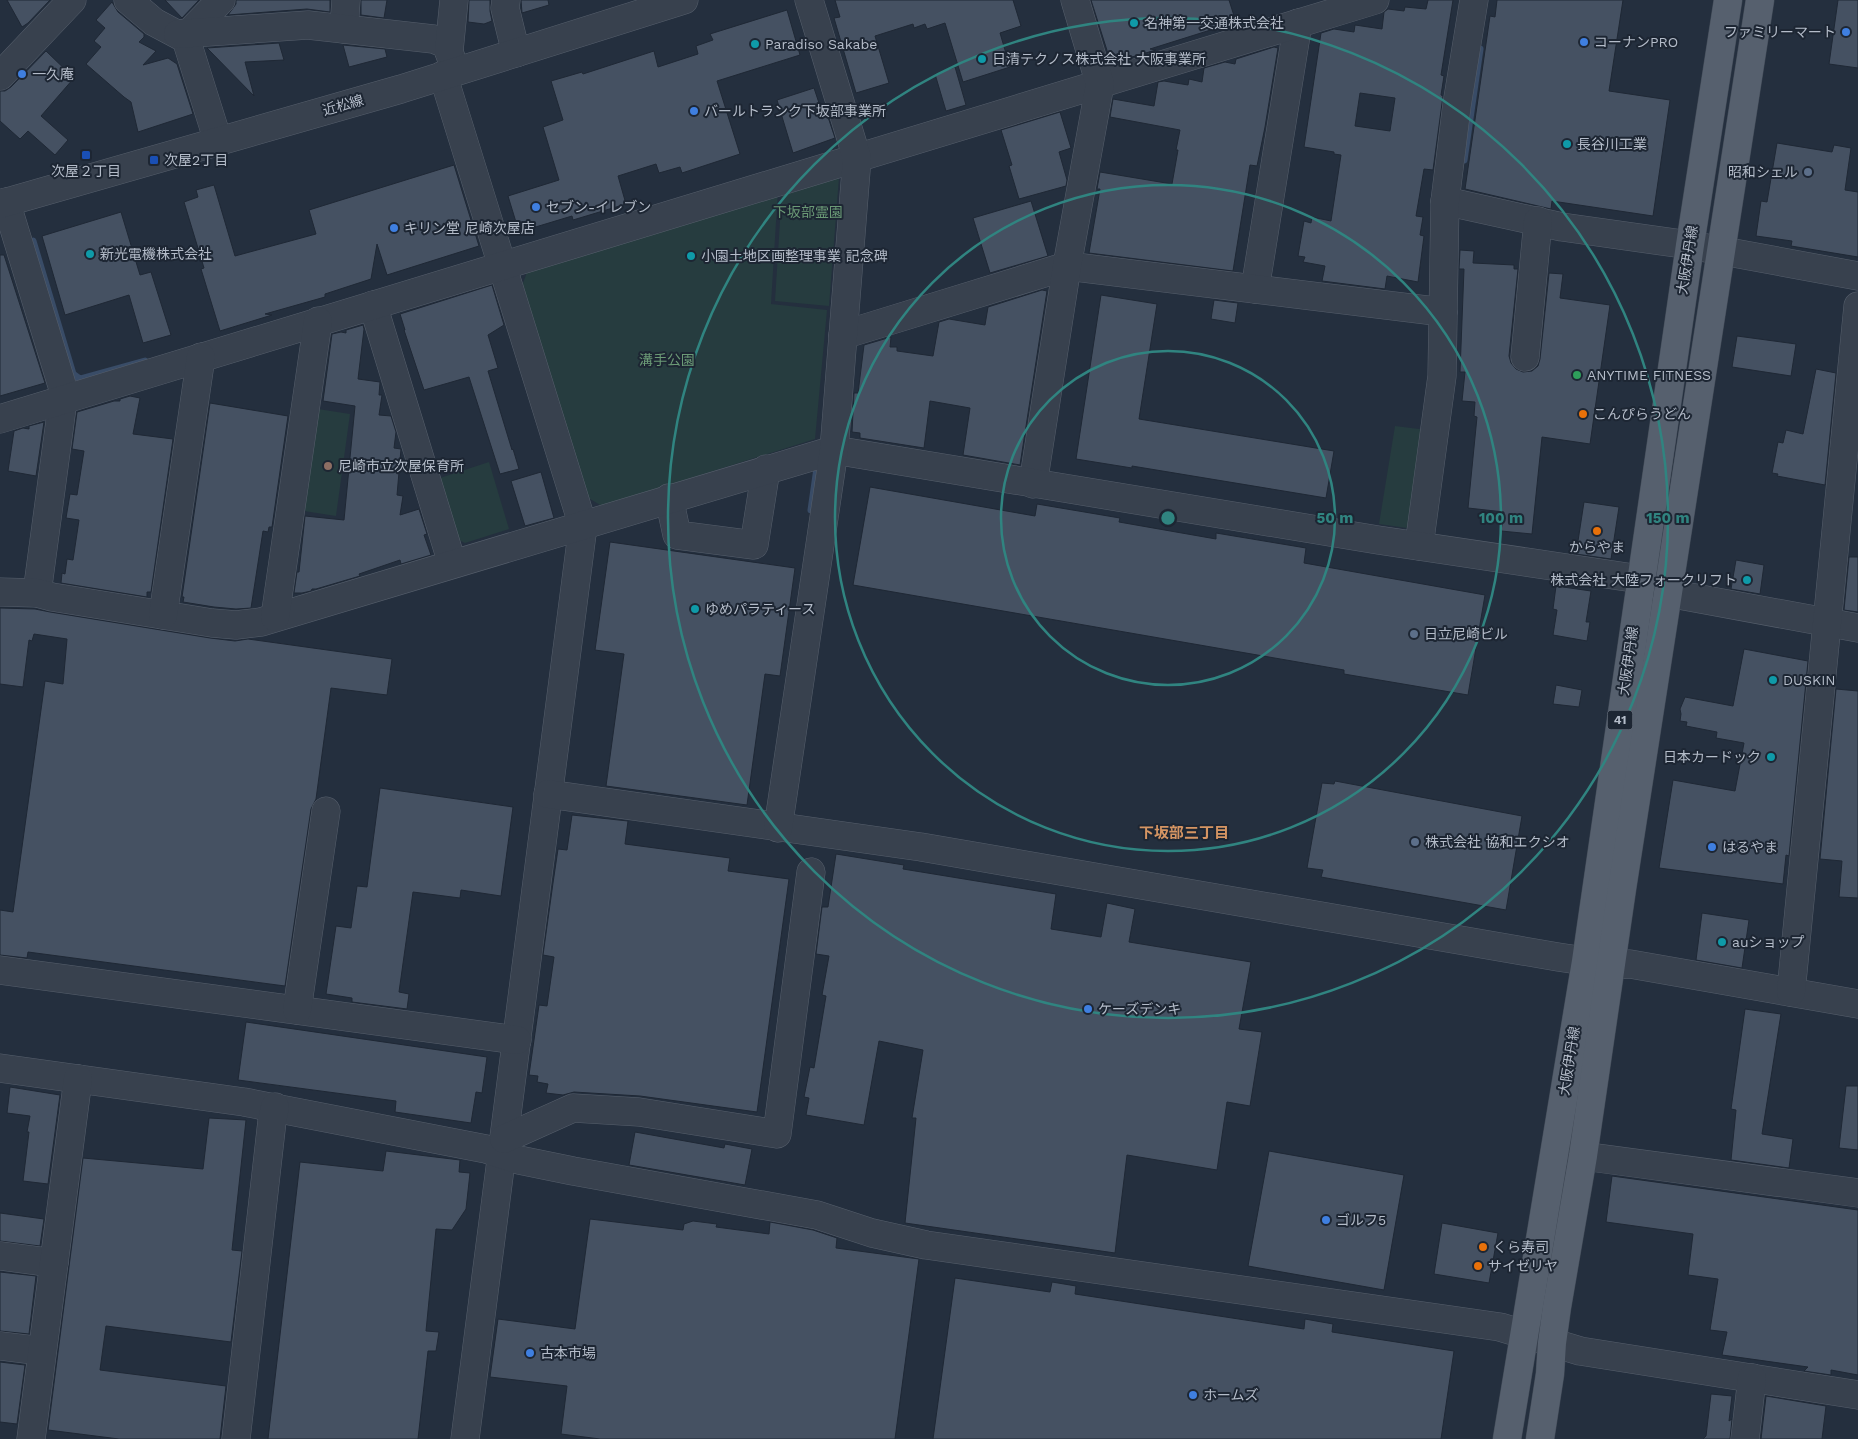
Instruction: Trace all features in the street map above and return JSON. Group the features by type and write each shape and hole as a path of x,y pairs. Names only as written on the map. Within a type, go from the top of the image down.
{"main road":[{"name":"大阪伊丹線","path":"1540,1439 1550,1374 1552,1343 1583,1156 1598,963 1640,579 1728,0"},
{"name":"大阪伊丹線","path":"1507,1439 1524,1334 1598,963 1668,592 1760,0"}],"street":[{"path":"0,76 72,0"},
{"path":"128,0 154,22 183,34 308,25 433,39 446,44 449,66 503,265 583,525 465,1439"},
{"path":"183,34 221,0"},
{"path":"344,29 346,0"},
{"path":"449,66 454,0"},
{"path":"506,0 516,53"},
{"name":"近松線","path":"3,203 401,89 449,66 516,53 621,10 684,0"},
{"path":"778,828 834,450 857,158 809,0"},
{"path":"1033,484 1100,84 1075,0"},
{"path":"0,420 318,321 1375,0"},
{"path":"1419,546 1442,376 1445,201 1457,104 1474,0"},
{"path":"1255,289 1298,23"},
{"path":"183,34 218,141"},
{"path":"1445,201 1586,231 1690,245 1858,276"},
{"path":"3,203 64,392 37,593"},
{"path":"1525,358 1538,221"},
{"path":"843,335 1068,266 1443,312"},
{"path":"373,305 452,563"},
{"path":"1791,992 1858,306"},
{"path":"275,617 318,321"},
{"path":"163,615 201,357"},
{"path":"0,592 37,593 163,615 236,625 275,617 834,450 1419,546 1640,579 1668,592 1858,628"},
{"path":"670,498 677,535 754,545 766,469"},
{"path":"548,794 931,849 1598,963 1630,964 1858,1004"},
{"path":"297,1010 326,811"},
{"path":"0,1068 244,1102 486,1149 503,1146 573,1108 639,1112 777,1134 811,872"},
{"path":"0,970 517,1040"},
{"path":"31,1439 78,1079"},
{"path":"236,1439 275,1108"},
{"path":"503,1146 519,1160 817,1214 872,1233 926,1245 1490,1325 1580,1351 1858,1395"},
{"path":"1583,1156 1858,1193"},
{"path":"0,1256 54,1264"},
{"path":"0,1346 42,1352"},
{"path":"1745,1439 1752,1378"}],"green space":[{"name":"下坂部霊園","path":"839,177 829,306 775,301 782,189"},
{"name":"溝手公園","path":"778,189 771,304 827,310 815,439 602,506 585,496 522,286 530,264"},
{"path":"318,409 350,414 336,516 304,511"},
{"path":"1395,426 1427,430 1412,523 1407,528 1379,524"},
{"path":"489,462 509,529 465,543 457,539 437,479"}],"building":[{"path":"7,0 50,0 22,27"},
{"path":"165,0 199,0 182,18"},
{"path":"236,0 330,0 330,12 307,9 228,15 236,4"},
{"path":"361,0 387,0 384,18 361,15"},
{"path":"469,0 490,0 492,21 484,24 468,22"},
{"path":"521,0 548,0 549,5 522,13"},
{"path":"835,0 1013,0 1021,26 1000,33 1010,67 963,82 945,23 927,29 925,24 914,28 913,24 875,36 889,83 856,93 834,18 840,17"},
{"name":"名神第一交通株式会社","path":"1091,0 1229,0 1236,22 1150,49 1156,50 1111,63"},
{"path":"1428,0 1453,0 1441,75 1444,76 1441,95 1443,96 1433,170 1424,169 1416,216 1423,217 1420,235 1424,236 1418,282 1387,276 1385,289 1322,281 1325,266 1303,262 1305,257 1298,256 1304,221 1311,223 1312,217 1331,221 1341,155 1304,147 1321,33 1334,29 1354,32 1355,25 1382,29 1384,12 1388,9 1404,11 1405,7 1426,9","holes":["1360,93 1395,98 1390,131 1355,126"]},
{"name":"長谷川工業","path":"1497,0 1623,0 1609,91 1670,100 1653,216 1552,201 1551,209 1465,189 1490,16 1495,17"},
{"name":"ファミリーマート","path":"1838,0 1858,0 1858,68 1829,64"},
{"path":"112,2 118,12 144,34 144,37 139,42 156,51 143,65 168,58 177,64 193,114 138,132 131,102 86,64 101,47 94,41 105,28 96,20"},
{"path":"787,10 800,55 717,81 740,154 682,173 680,167 659,173 656,164 618,176 626,204 573,220 572,216 519,232 508,196 559,180 543,127 563,120 551,81 582,72 583,74 654,51 658,67 698,54 696,46 713,40 710,34"},
{"path":"279,43 284,60 245,62 254,96 207,48"},
{"path":"343,45 385,49 387,57 349,67"},
{"path":"1274,47 1278,48 1265,127 1257,166 1250,165 1233,271 1089,253 1100,189 1097,189 1100,172 1172,184 1178,150 1176,150 1180,130 1110,117 1113,99 1154,106 1158,82 1164,81 1188,85 1189,79 1202,82 1204,68 1225,62 1235,64 1236,59"},
{"path":"46,51 74,78 41,116 68,140 55,155 28,131 20,139 0,121 0,91 5,91 11,87"},
{"path":"955,67 966,105 946,111 935,74"},
{"path":"814,88 822,112 826,111 835,138 793,153 777,100"},
{"path":"1060,112 1071,148 1059,152 1067,180 1066,186 1019,199 1009,166 1012,165 1001,130"},
{"path":"1777,143 1832,152 1834,145 1851,148 1845,190 1858,192 1858,257 1791,246 1792,241 1756,236 1761,201 1767,202"},
{"path":"454,165 479,246 387,275 377,244 371,279 325,294 325,297 265,314 272,315 220,331 201,269 204,268 184,202 198,197 196,190 214,185 235,256 316,234 309,210"},
{"path":"1031,201 1048,256 990,273 973,218"},
{"name":"新光電機株式会社","path":"121,212 140,275 151,272 171,335 143,343 129,295 65,315 42,236"},
{"path":"1460,250 1474,251 1473,263 1514,265 1514,269 1518,269 1509,356 1511,363 1516,369 1523,372 1532,371 1538,366 1540,359 1549,273 1563,274 1560,298 1610,305 1590,444 1542,437 1532,534 1501,531 1504,512 1468,508 1477,417 1474,416 1475,402 1462,401 1465,372 1460,372 1464,269 1459,269"},
{"path":"0,255 4,255 45,383 0,396"},
{"path":"492,285 504,325 488,335 498,368 488,371 519,469 500,474 469,377 424,390 400,314"},
{"path":"1042,290 1047,291 1020,465 963,455 970,408 930,401 924,448 860,438 860,433 852,432 854,393 858,393 864,345 891,337 890,347 897,347 897,351 933,356 939,322 949,319 985,325 988,307"},
{"path":"1101,295 1157,304 1139,419 1334,451 1326,498 1132,466 1132,468 1076,459"},
{"path":"1214,300 1238,303 1235,323 1211,319"},
{"path":"363,325 358,379 380,382 379,395 382,395 379,415 391,416 396,432 394,448 401,449 397,495 403,496 400,515 419,509 427,534 424,535 431,555 401,564 400,560 359,574 360,576 312,589 311,591 294,593 297,572 299,572 305,516 344,520 355,406 323,401 332,334 346,333 346,330"},
{"path":"1737,336 1796,344 1791,376 1732,367"},
{"path":"1816,369 1836,373 1825,485 1777,476 1778,474 1772,473 1778,442 1783,443 1786,430 1803,434"},
{"path":"130,396 140,398 133,434 173,439 151,592 147,592 147,597 61,583 62,573 65,574 67,559 73,560 79,520 66,518 70,494 77,495 84,451 72,449 77,412 120,401 120,399"},
{"path":"210,403 288,416 272,527 269,527 268,532 263,531 251,608 214,607 183,602 184,597 182,597"},
{"path":"44,422 36,476 8,471 14,431 23,428 29,429 29,426"},
{"path":"541,472 554,518 525,526 511,481"},
{"path":"870,487 1035,516 1037,504 1120,518 1119,522 1216,539 1216,533 1306,548 1304,563 1485,595 1468,695 1344,674 1344,670 853,585"},
{"name":"からやま","path":"1584,502 1619,507 1611,559 1576,554"},
{"path":"610,542 795,568 780,676 765,674 747,805 606,786 624,654 595,650"},
{"path":"1849,557 1858,557 1858,612 1844,610"},
{"name":"株式会社 大陸フォークリフト","path":"1736,560 1764,565 1760,594 1731,589"},
{"path":"1556,586 1591,591 1586,622 1590,622 1587,641 1553,635 1557,610 1553,609"},
{"path":"0,608 35,609 210,638 235,641 248,639 392,659 387,695 331,688 316,799 311,809 285,986 28,952 27,958 0,955 0,910 13,912 45,681 63,684 67,639 34,634 32,641 29,640 23,687 0,684"},
{"path":"1744,649 1808,661 1789,856 1786,855 1783,884 1659,868 1673,780 1735,791 1744,743 1716,738 1717,732 1686,726 1687,722 1680,721 1680,709 1685,697 1733,706"},
{"path":"1556,685 1582,690 1579,707 1553,704"},
{"path":"1836,689 1858,691 1858,898 1839,897 1842,861 1820,859"},
{"name":"株式会社 協和エクシオ","path":"1335,781 1522,816 1506,910 1321,877 1323,870 1307,868 1322,783 1334,784"},
{"path":"380,788 513,807 501,896 461,890 460,898 413,892 399,992 409,994 407,1009 352,1002 352,998 326,994 336,926 351,928 357,886 367,887"},
{"path":"572,815 628,821 625,844 730,858 728,871 789,879 757,1112 640,1096 574,1092 563,1095 546,1093 548,1084 537,1082 538,1076 529,1075 539,1005 547,1006 554,957 543,955 558,849 567,850"},
{"path":"836,854 904,865 903,869 1056,894 1051,929 1101,937 1107,903 1135,909 1129,942 1251,962 1239,1029 1262,1032 1250,1106 1227,1102 1217,1170 1127,1155 1115,1253 905,1223 916,1118 912,1118 923,1050 879,1041 864,1125 806,1115 809,1098 804,1097 810,1067 814,1068 826,996 822,995 829,956 816,954 822,907 828,907"},
{"name":"auショップ","path":"1702,913 1749,920 1742,968 1696,960"},
{"path":"1745,1009 1781,1014 1762,1134 1793,1139 1789,1168 1731,1160 1736,1110 1731,1109"},
{"path":"246,1022 487,1057 482,1093 476,1092 471,1123 395,1112 396,1101 238,1080"},
{"path":"1846,1086 1858,1086 1858,1150 1839,1148"},
{"path":"10,1087 60,1095 48,1184 23,1181 30,1116 7,1113"},
{"path":"209,1118 246,1120 232,1250 242,1251 231,1342 106,1326 100,1370 226,1386 220,1439 119,1439 48,1430 83,1158 203,1169"},
{"path":"635,1132 724,1148 725,1144 752,1149 745,1185 629,1165"},
{"path":"386,1151 460,1160 459,1172 470,1173 466,1209 452,1230 436,1229 426,1331 439,1332 436,1351 428,1351 418,1439 268,1439 300,1162 383,1171"},
{"name":"ゴルフ5","path":"1269,1151 1404,1175 1384,1290 1248,1266"},
{"path":"1612,1176 1858,1210 1858,1375 1831,1370 1831,1375 1804,1371 1808,1367 1722,1355 1727,1332 1710,1330 1718,1279 1688,1275 1693,1234 1606,1222"},
{"path":"0,1213 44,1219 40,1246 0,1241"},
{"path":"590,1219 683,1230 684,1224 693,1221 717,1224 716,1227 769,1234 770,1222 813,1230 837,1238 836,1248 919,1259 895,1439 600,1439 561,1434 567,1386 490,1377 498,1319 575,1329"},
{"path":"1442,1223 1498,1233 1489,1283 1434,1274"},
{"path":"0,1272 36,1276 29,1334 0,1331"},
{"name":"ホームズ","path":"955,1278 1050,1292 1052,1282 1076,1286 1075,1294 1304,1329 1305,1319 1333,1324 1332,1332 1454,1351 1441,1439 933,1439"},
{"path":"0,1362 25,1365 17,1424 0,1422"},
{"path":"1711,1394 1732,1396 1729,1421 1732,1419 1730,1439 1703,1439 1706,1436"},
{"path":"1766,1396 1826,1406 1822,1439 1761,1439"}],"waterway":[{"path":"1464,160 1480,49"},
{"path":"33,241 73,374 80,379 145,361"},
{"path":"811,510 818,461"}],"place":[{"name":"名神第一交通株式会社","path":"1134,23"},
{"name":"ファミリーマート","path":"1846,32"},
{"name":"コーナンPRO","path":"1584,42"},
{"name":"Paradiso Sakabe","path":"755,44"},
{"name":"日清テクノス株式会社 大阪事業所","path":"982,59"},
{"name":"一久庵","path":"22,74"},
{"name":"バールトランク下坂部事業所","path":"694,111"},
{"name":"長谷川工業","path":"1567,144"},
{"name":"次屋２丁目","path":"86,155"},
{"name":"次屋2丁目","path":"154,160"},
{"name":"昭和シェル","path":"1808,172"},
{"name":"セブン-イレブン","path":"536,207"},
{"name":"キリン堂 尼崎次屋店","path":"394,228"},
{"name":"新光電機株式会社","path":"90,254"},
{"name":"小園土地区画整理事業 記念碑","path":"691,256"},
{"name":"ANYTIME FITNESS","path":"1577,375"},
{"name":"こんぴらうどん","path":"1583,414"},
{"name":"尼崎市立次屋保育所","path":"328,466"},
{"name":"からやま","path":"1597,531"},
{"name":"株式会社 大陸フォークリフト","path":"1747,580"},
{"name":"ゆめパラティース","path":"695,609"},
{"name":"日立尼崎ビル","path":"1414,634"},
{"name":"DUSKIN","path":"1773,680"},
{"name":"日本カードック","path":"1771,757"},
{"name":"株式会社 協和エクシオ","path":"1415,842"},
{"name":"はるやま","path":"1712,847"},
{"name":"auショップ","path":"1722,942"},
{"name":"ケーズデンキ","path":"1088,1009"},
{"name":"ゴルフ5","path":"1326,1220"},
{"name":"くら寿司","path":"1483,1247"},
{"name":"サイゼリヤ","path":"1478,1266"},
{"name":"古本市場","path":"530,1353"},
{"name":"ホームズ","path":"1193,1395"}],"district":[{"name":"下坂部三丁目","path":"1184,833"}]}
